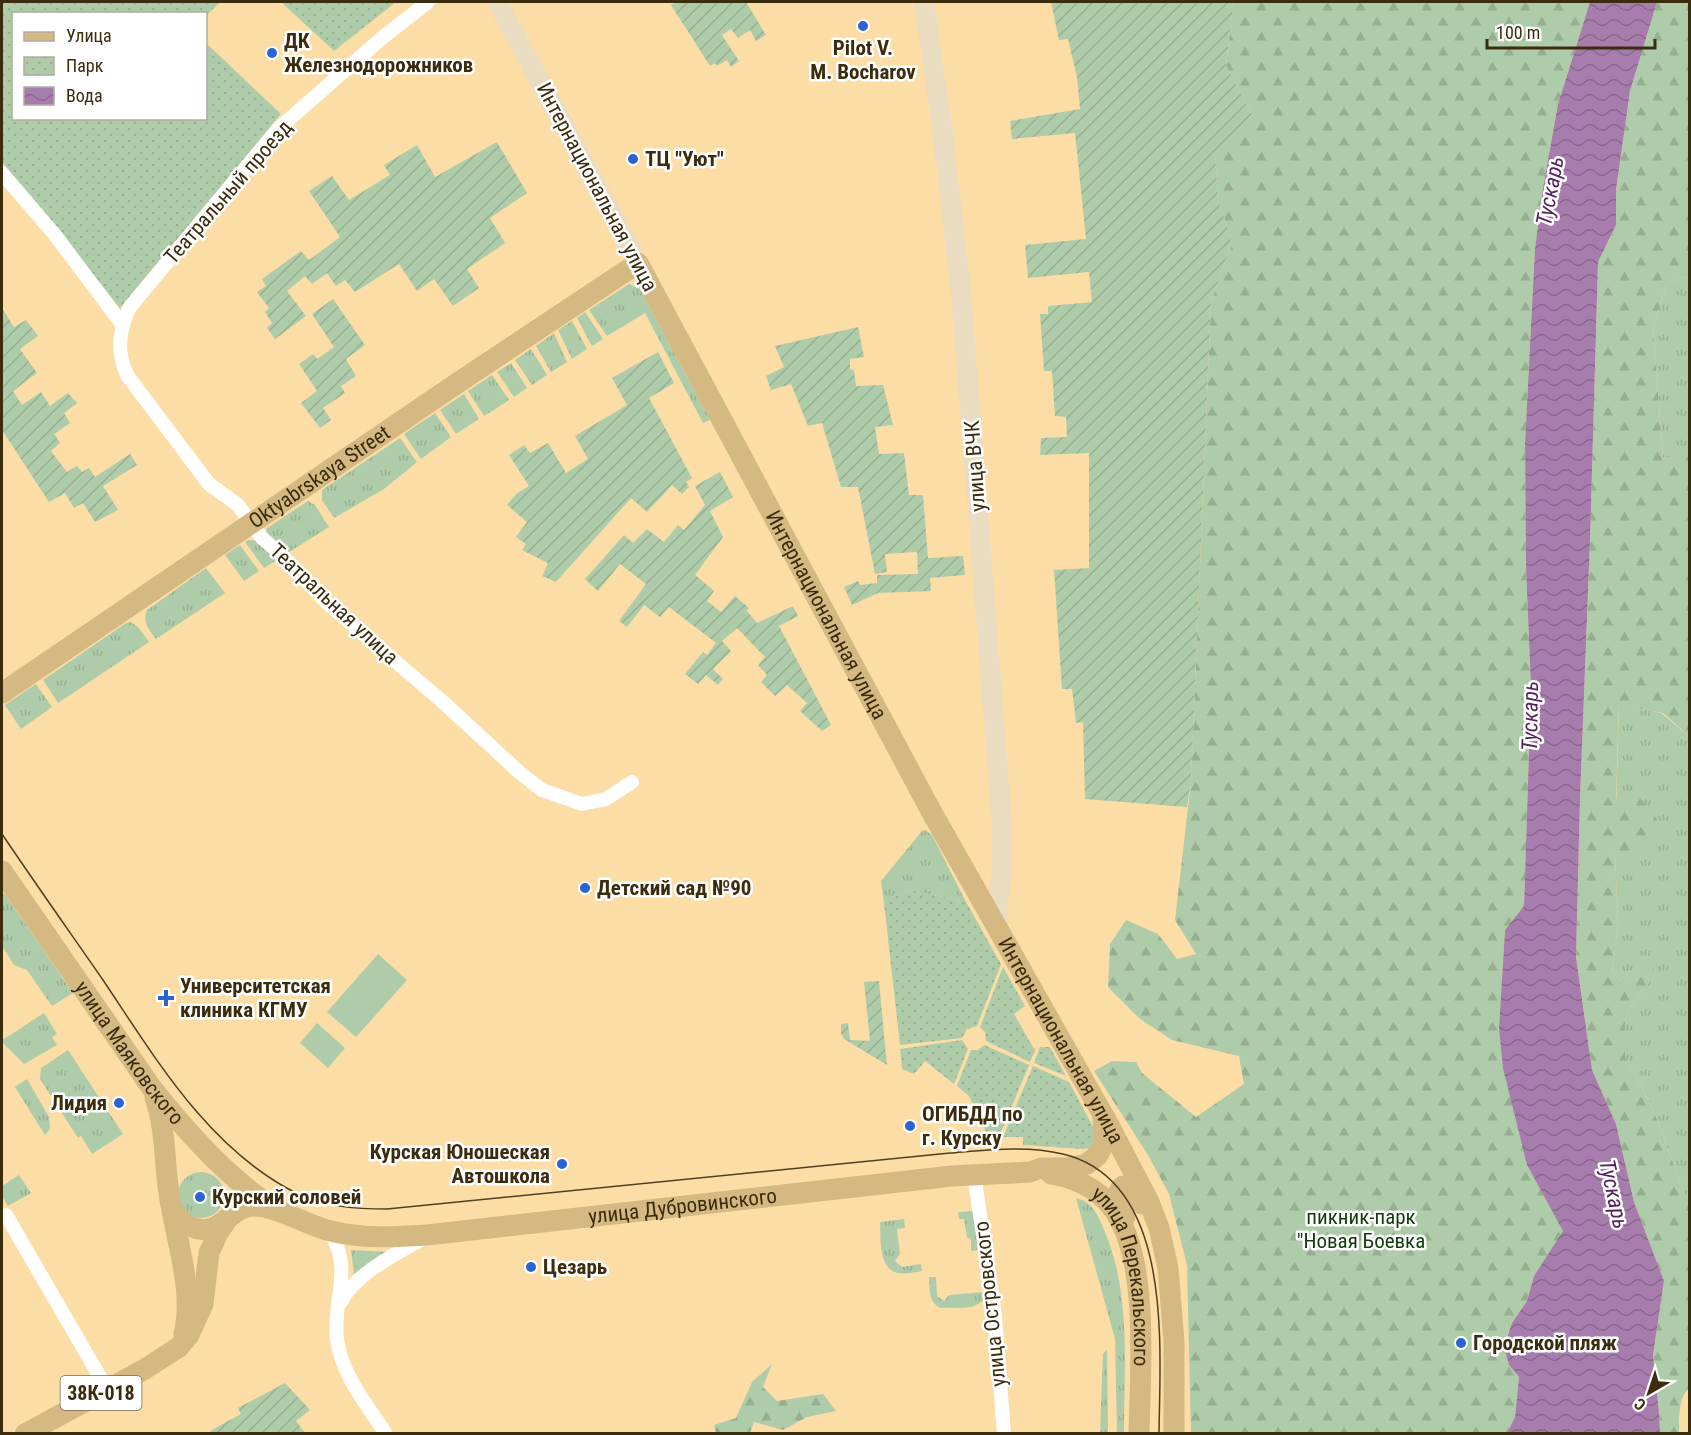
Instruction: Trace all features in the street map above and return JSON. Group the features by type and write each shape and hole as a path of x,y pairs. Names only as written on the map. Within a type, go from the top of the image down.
{"main road":[{"name":"Интернациональная улица","path":"497,2 919,789 1103,1115 1139,1182 1159,1227"},
{"name":"улица ВЧК","path":"924,2 962,293 1002,854 997,911 999,931"},
{"name":"Oktyabrskaya Street","path":"2,693 466,377 638,263"},
{"path":"965,871 976,879 986,879 995,872 1002,854"},
{"name":"улица Маяковского","path":"3,878 151,1087 217,1162 255,1196 280,1213"},
{"path":"151,1087 160,1114 187,1309 184,1335 176,1350"},
{"name":"улица Дубровинского","path":"280,1213 330,1231 395,1237 974,1174 1068,1168 1087,1164 1098,1155 1104,1144 1103,1115"},
{"name":"улица Перекальского","path":"1030,1172 1079,1181 1096,1192 1116,1213 1132,1254 1141,1338 1139,1434"},
{"path":"1132,1254 1128,1223 1116,1199 1120,1189 1127,1185 1135,1190 1141,1201 1168,1268"},
{"path":"171,1204 178,1218 197,1229 209,1230 239,1210 254,1206 280,1213"},
{"path":"176,1350 189,1335 200,1313 206,1294 209,1253 225,1221"},
{"name":"улица Перекальского","path":"1159,1227 1168,1268 1174,1342 1174,1434"},
{"name":"38К-018","path":"26,1434 176,1350"}],"street":[{"name":"Театральный проезд","path":"122,324 130,307 278,129 382,38 428,2"},
{"path":"2,172 55,235 122,324"},
{"name":"Театральная улица","path":"122,324 120,359 127,375 209,484 238,505 262,537 327,603 542,790 563,799 586,804 606,799 632,782"},
{"name":"улица Островского","path":"974,1174 995,1316 1004,1434"},
{"path":"6,1215 107,1389"},
{"path":"330,1231 340,1253 343,1267 338,1310 338,1341 350,1378 386,1434"},
{"path":"338,1310 349,1289 358,1280 427,1235"}],"green space":[{"path":"2,2 220,2 207,15 207,12 12,12 12,120 207,120 207,44 281,114 120,308 2,162"},
{"path":"281,2 396,2 334,51"},
{"path":"676,2 746,2 766,35 756,41 750,30 738,38 731,29 722,35 739,61 731,67 727,60 717,66 715,63 710,66 671,5"},
{"path":"1051,2 1232,2 1226,66 1252,115 1215,154 1218,198 1232,244 1211,301 1191,782 1187,807 1085,799 1083,722 1076,723 1072,689 1062,689 1054,570 1089,568 1089,453 1040,455 1041,438 1067,437 1066,417 1055,416 1052,371 1044,371 1040,314 1048,314 1048,306 1092,302 1089,272 1028,278 1025,245 1086,239 1075,133 1012,139 1010,121 1080,109 1077,77 1068,39 1059,40"},
{"name":"пикник-парк \"Новая Боевка","path":"1232,2 1590,2 1558,104 1535,248 1525,443 1526,568 1531,688 1524,906 1505,930 1499,1028 1527,1165 1564,1231 1534,1276 1527,1301 1512,1323 1504,1347 1509,1365 1519,1377 1515,1417 1507,1433 1191,1433 1187,1265 1169,1194 1148,1155 1094,1071 1112,1061 1136,1062 1142,1073 1196,1117 1244,1084 1239,1056 1172,1040 1140,1019 1108,987 1110,944 1126,920 1158,934 1177,959 1196,954 1175,920 1191,782 1211,301 1232,244 1218,198 1215,154 1252,115 1226,66"},
{"path":"1657,2 1689,2 1689,276 1667,283 1653,328 1663,457 1689,457 1689,736 1663,713 1619,704 1616,799 1634,791 1657,819 1648,850 1615,853 1618,925 1612,971 1619,981 1633,969 1656,961 1650,981 1628,1010 1625,1025 1625,1056 1653,1109 1685,1195 1689,1197 1690,1387 1681,1402 1679,1433 1660,1433 1653,1355 1664,1281 1634,1202 1616,1124 1592,1070 1576,957 1598,262 1616,225 1616,190 1630,91"},
{"path":"497,142 527,193 490,218 505,243 467,269 479,288 453,306 434,279 417,291 399,264 355,292 345,280 336,286 327,273 312,284 305,276 287,291 306,316 275,339 267,328 272,323 265,312 269,308 257,292 266,286 262,279 301,251 309,260 340,237 309,191 332,176 349,200 390,175 384,165 417,145 435,177"},
{"path":"1689,276 1689,457 1663,457 1653,328 1667,283"},
{"path":"629,284 640,289 710,420 703,423 645,313 607,336 589,310"},
{"path":"333,299 365,345 346,359 356,376 341,386 345,393 323,408 331,420 320,428 301,403 317,391 299,364 313,354 317,359 334,347 312,314"},
{"path":"2,308 14,327 26,320 38,336 20,349 37,373 13,391 22,405 41,392 50,406 68,393 77,403 64,413 70,423 54,434 60,443 51,451 67,472 77,466 82,472 89,468 95,477 130,454 137,465 103,486 118,510 95,522 83,503 74,508 65,493 49,502 2,430"},
{"path":"585,312 603,339 592,346 577,318"},
{"path":"572,321 587,349 572,359 558,330"},
{"path":"858,327 864,357 850,359 850,369 854,370 856,386 883,385 893,425 875,427 879,454 904,453 909,495 923,495 928,558 963,556 965,575 930,578 931,591 878,593 852,605 844,587 858,581 860,585 877,583 877,575 918,574 917,552 885,554 887,572 875,574 858,487 841,487 822,423 808,426 791,384 771,390 766,376 784,367 775,346"},
{"path":"554,333 567,362 551,372 536,346"},
{"path":"531,349 547,375 532,385 515,360"},
{"path":"658,352 674,383 649,398 692,478 686,482 689,487 682,494 672,485 647,512 631,498 556,582 542,576 548,563 522,550 526,544 516,537 527,522 507,505 516,494 529,486 509,455 524,445 530,453 548,443 566,473 588,459 575,436 627,405 612,378"},
{"path":"511,363 527,388 514,397 497,372"},
{"path":"492,375 509,400 484,416 468,391"},
{"path":"464,394 479,419 456,434 440,410"},
{"path":"435,413 451,437 421,459 404,434"},
{"path":"400,438 417,462 384,489 334,518 322,500 322,490"},
{"path":"720,472 733,497 710,511 723,537 695,575 714,591 707,601 721,612 735,596 749,608 747,611 757,623 793,606 798,616 779,626 831,725 822,731 800,711 807,703 787,685 775,696 761,682 767,675 758,665 765,657 737,628 722,641 731,651 713,669 723,679 718,685 706,675 698,684 685,674 703,652 707,655 716,643 669,607 660,617 644,605 627,627 619,621 646,584 620,564 598,591 585,579 624,535 633,543 647,529 664,542 678,525 684,530 705,505 695,486"},
{"path":"308,501 315,505 329,527 286,554 266,532 267,528"},
{"path":"259,541 280,558 264,568 245,542"},
{"path":"240,545 259,571 244,581 225,555"},
{"path":"206,568 225,593 156,639 146,622 147,610"},
{"path":"131,622 138,627 149,642 58,703 43,680 126,623"},
{"path":"36,684 52,707 21,729 5,705"},
{"path":"1619,703 1661,713 1689,736 1689,1197 1685,1195 1653,1109 1625,1056 1625,1025 1628,1010 1650,981 1633,969 1619,981 1612,971 1618,925 1615,852"},
{"path":"925,830 932,835 966,902 910,890 884,903 881,881"},
{"path":"910,890 966,902 1001,964 977,1026 967,1029 962,1038 900,1045 884,903"},
{"path":"2,892 73,993 52,1006 27,970 14,965 2,946"},
{"path":"378,954 407,980 356,1037 327,1012"},
{"path":"1003,967 1025,1006 1014,1014 1034,1049 1036,1048 1030,1062 986,1041 985,1032 980,1027"},
{"path":"879,981 887,1065 844,1039 841,1033 841,1024 848,1023 850,1040 870,1041 864,982"},
{"path":"44,1013 57,1034 52,1037 57,1045 24,1064 2,1042 2,1037 4,1039"},
{"path":"317,1023 345,1048 328,1068 300,1043"},
{"path":"962,1040 968,1049 954,1084 925,1061 914,1074 902,1069 900,1049"},
{"path":"984,1045 1029,1065 997,1142 988,1136 969,1096 957,1086 971,1050 978,1050"},
{"path":"1040,1047 1050,1047 1066,1076 1034,1063"},
{"path":"68,1050 123,1134 92,1154 81,1136 78,1138 40,1079 41,1068"},
{"path":"1033,1066 1069,1082 1097,1134 1092,1148 1023,1145 1023,1137 1003,1137"},
{"path":"27,1079 49,1117 50,1129 45,1135 15,1087"},
{"path":"201,1172 210,1173 217,1179 223,1186 223,1204 217,1211 210,1217 201,1218 192,1217 185,1211 179,1204 178,1195 179,1186 185,1179 192,1173"},
{"path":"19,1175 31,1193 8,1206 2,1196 2,1186"},
{"path":"1076,1198 1089,1204 1097,1214 1111,1248 1118,1274 1124,1326 1124,1433 1117,1433 1115,1339"},
{"path":"975,1211 980,1250 971,1251 971,1240 967,1237 964,1219 959,1219 958,1212"},
{"path":"904,1219 905,1228 897,1229 900,1254 895,1261 902,1267 921,1264 922,1271 907,1274 898,1273 887,1266 881,1244 880,1222"},
{"path":"351,1250 389,1252 354,1274"},
{"path":"929,1277 936,1277 937,1296 944,1301 949,1295 983,1292 984,1299 970,1307 941,1308 932,1299"},
{"path":"1107,1349 1108,1433 1100,1433 1103,1354"},
{"path":"772,1364 763,1387 777,1401 823,1394 836,1411 807,1417 783,1430 754,1422 750,1433 716,1433 714,1425 736,1418 752,1382"},
{"path":"285,1383 310,1410 296,1421 305,1433 212,1433 210,1431 241,1414 238,1408"}],"water":[{"name":"Тускарь","path":"1590,2 1657,2 1630,91 1616,190 1616,225 1598,262 1576,957 1592,1070 1616,1124 1634,1202 1664,1281 1653,1355 1660,1433 1507,1433 1515,1417 1519,1377 1509,1365 1504,1347 1512,1323 1527,1301 1534,1276 1563,1231 1527,1165 1503,1068 1499,1028 1505,930 1524,906 1531,688 1526,568 1525,443 1535,248 1558,104"}],"tram line":[{"path":"2,834 143,1041 211,1128 237,1153 266,1175 298,1194 319,1202 353,1208 387,1209 1007,1149 1063,1154 1099,1170 1125,1197 1142,1231 1153,1271 1160,1357 1159,1434"}],"place":[{"name":"Pilot V. M. Bocharov","path":"863,26"},
{"name":"ДК Железнодорожников","path":"272,53"},
{"name":"ТЦ \"Уют\"","path":"633,159"},
{"name":"Детский сад №90","path":"585,888"},
{"name":"Университетская клиника КГМУ","path":"166,998"},
{"name":"Лидия","path":"119,1103"},
{"name":"ОГИБДД по г. Курску","path":"910,1126"},
{"name":"Курская Юношеская Автошкола","path":"562,1164"},
{"name":"Курский соловей","path":"200,1197"},
{"name":"Цезарь","path":"531,1267"},
{"name":"Городской пляж","path":"1461,1343"}]}
